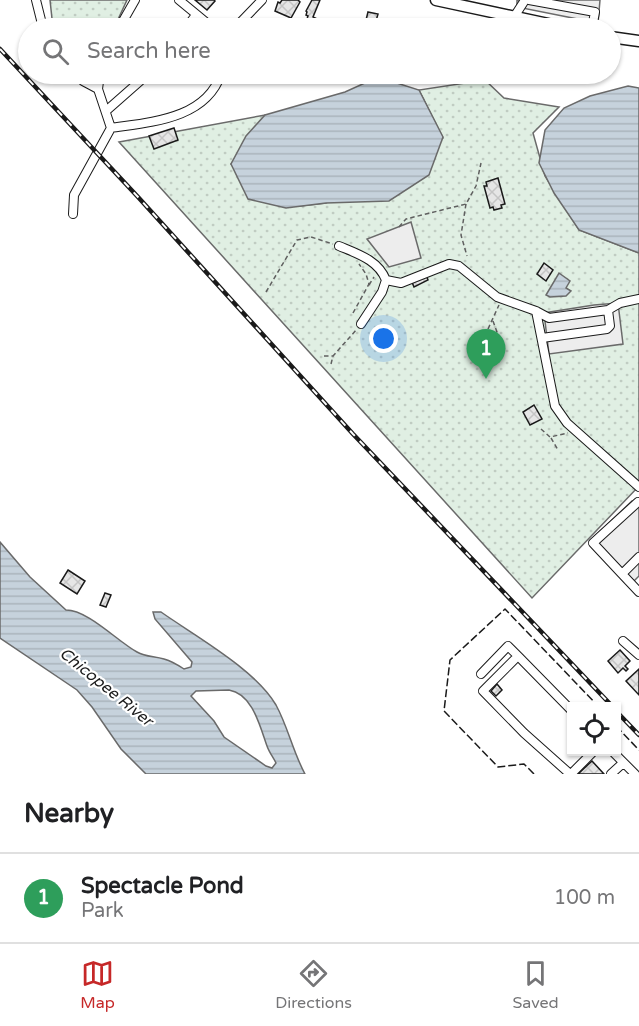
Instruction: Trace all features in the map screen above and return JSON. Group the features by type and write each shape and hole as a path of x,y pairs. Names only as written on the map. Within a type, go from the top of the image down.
{"main road":[{"path":"436,0 519,18"},
{"path":"621,38 639,40"}],"lane":[{"path":"36,0 41,18"},
{"path":"125,18 135,0"},
{"path":"178,0 200,18"},
{"path":"245,18 262,0"},
{"path":"514,17 527,0 595,12 594,18"},
{"path":"89,84 98,89"},
{"path":"73,214 74,195 111,128 98,89 99,84"},
{"path":"106,111 137,84"},
{"path":"111,128 163,120 182,114 197,105 212,91 216,84"},
{"path":"335,247 373,263 380,268 386,280 382,292 361,324"},
{"path":"386,280 401,283 449,264 459,266 501,299 537,311 549,318 608,310 620,303 639,299"},
{"path":"542,338 607,329 610,326 608,310"},
{"path":"537,311 555,406 573,429 639,487"},
{"path":"639,502 593,543 639,592"},
{"path":"622,574 639,557"},
{"path":"623,641 639,655"},
{"path":"481,674 508,646 567,706"},
{"path":"518,656 483,691 524,733 571,774 589,756"},
{"path":"617,756 634,774"},
{"path":"611,774 623,762"}],"path":[{"path":"467,256 461,235 466,204 476,186 481,164"},
{"path":"399,227 406,219 466,204"},
{"path":"266,292 297,240 311,237 335,247"},
{"path":"365,265 357,261 366,274 369,284 367,289"},
{"path":"353,313 374,276"},
{"path":"488,329 501,299"},
{"path":"492,320 502,346"},
{"path":"324,356 333,356 341,350 361,324"},
{"path":"331,364 333,356"},
{"path":"541,429 550,437 558,450"},
{"path":"550,437 566,434 573,429"}],"green space":[{"path":"50,0 127,0 119,18 52,18"},
{"path":"459,84 489,84 504,98 559,107 533,133 545,176 579,230 639,253 639,486 532,598 119,142 265,115 231,164 300,206 326,203 443,138 419,90"}],"shaded area":[{"path":"517,0 600,0 598,18 573,18 517,7"},
{"path":"411,222 421,258 389,267 367,239"},
{"path":"618,303 623,344 549,354 544,313"},
{"path":"632,501 639,508 639,576 634,581 593,538"}],"water":[{"path":"363,84 400,84 419,90 443,137 429,175 389,201 326,203 286,208 248,199 231,164 246,136 265,115 345,92"},
{"path":"628,86 639,88 639,253 579,230 554,193 539,163 545,130 564,108 590,96"},
{"path":"559,273 570,281 566,288 571,291 566,296 550,297 546,295"},
{"name":"Chicopee River","path":"0,542 30,577 66,610 75,611 93,620 137,652 167,660 184,669 191,667 192,662 155,619 153,612 161,612 239,666 254,679 276,705 305,774 146,774 121,749 92,707 77,690 0,638","holes":["229,690 237,693 250,704 254,712 276,763 272,768 224,737 214,721 191,696 196,691"]}],"building":[{"path":"195,0 214,0 215,1 207,10"},
{"path":"282,0 300,2 291,18 275,11 278,2"},
{"path":"312,0 320,0 313,17 315,18 307,18 306,11"},
{"path":"368,12 378,14 377,18 366,18"},
{"path":"174,128 178,140 154,149 149,136"},
{"path":"498,178 505,204 501,205 502,208 494,210 493,207 490,208 484,186 487,186 486,182"},
{"path":"544,263 553,270 546,281 537,274"},
{"path":"426,275 428,280 414,287 412,282"},
{"path":"534,405 542,419 530,425 523,412"},
{"path":"68,570 85,581 77,594 60,583"},
{"path":"105,593 111,595 106,607 100,605"},
{"path":"620,650 630,661 625,666 628,669 626,671 623,668 618,673 608,661"},
{"path":"639,669 639,695 626,681"},
{"path":"497,684 502,690 496,696 491,691"},
{"path":"592,761 604,774 578,774"}],"railway":[{"path":"0,49 18,68"},
{"path":"33,84 353,434 608,702"},
{"path":"621,716 639,735"}],"fence":[{"path":"534,774 524,764 498,767 444,711 450,660 505,609 594,702"},
{"path":"621,731 639,750"}],"place":[{"name":"Spectacle Pond","path":"486,379"}]}
